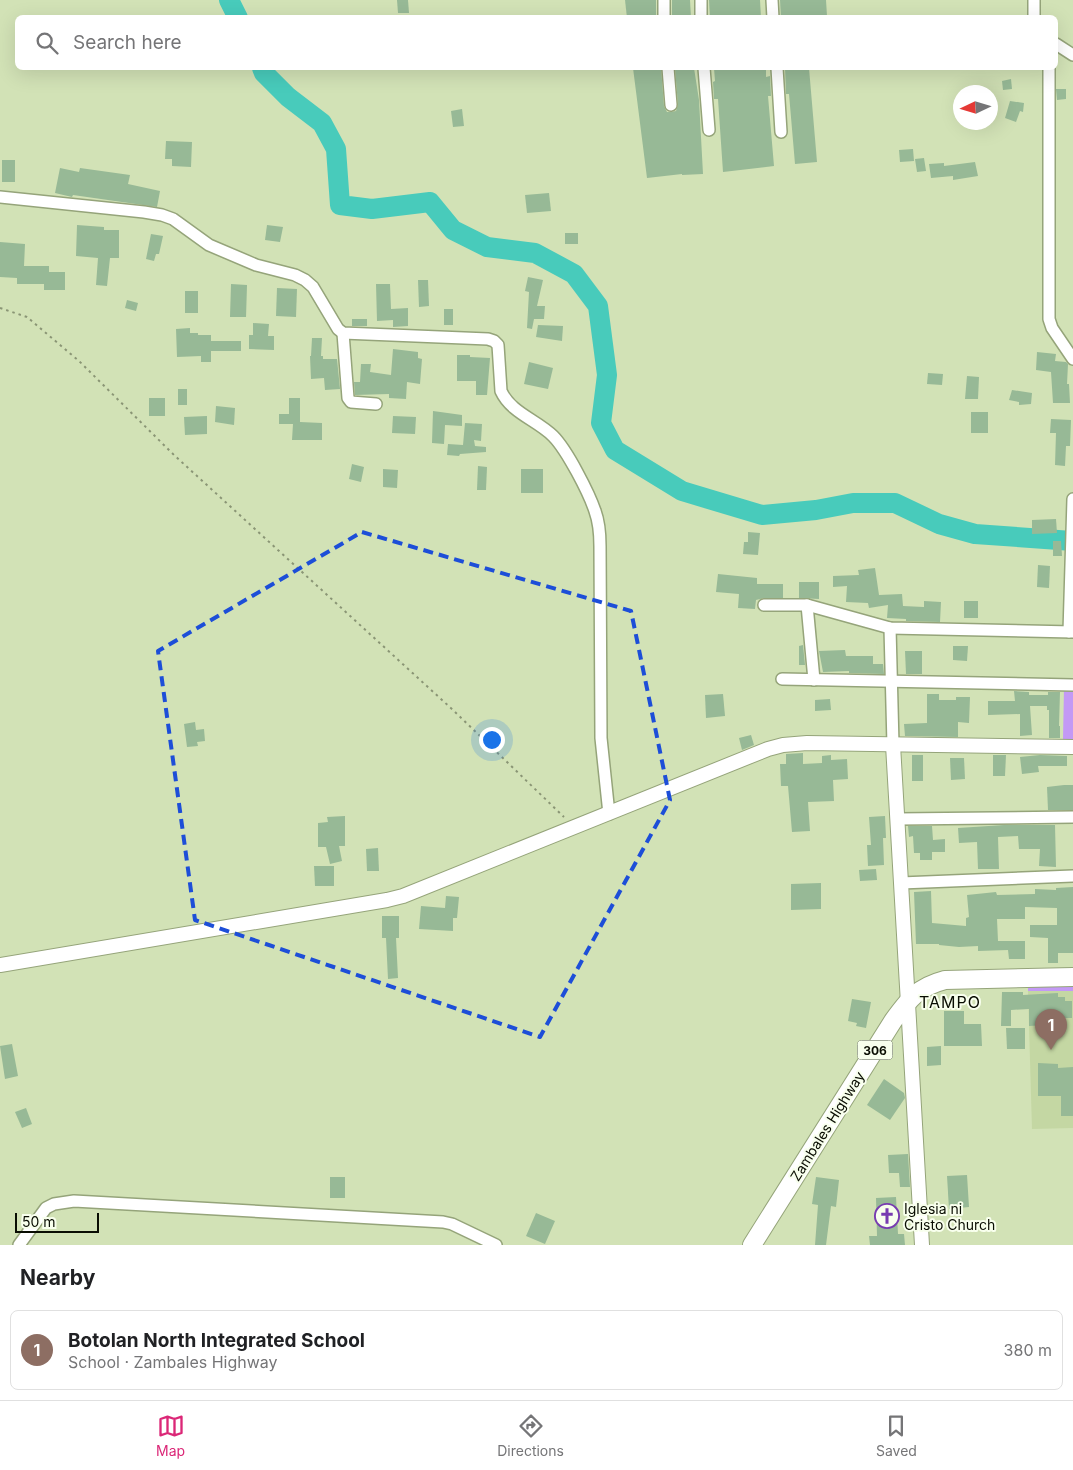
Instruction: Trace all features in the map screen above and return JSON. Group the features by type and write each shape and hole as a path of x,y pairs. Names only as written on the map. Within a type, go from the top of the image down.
{"main road":[{"name":"Zambales Highway","path":"752,1245 907,1001 916,992 931,984 946,980 1073,977"}],"street":[{"path":"664,0 664,15"},
{"path":"701,0 701,15"},
{"path":"772,0 774,15"},
{"path":"1034,0 1034,15"},
{"path":"1058,45 1073,55"},
{"path":"668,70 671,105"},
{"path":"704,70 709,130"},
{"path":"777,70 781,132"},
{"path":"1049,70 1049,319 1052,328 1073,359"},
{"path":"0,198 144,212 173,219 208,245 256,265 295,274 305,280 313,287 338,329 343,333 488,339 498,345 504,398 512,406 554,436 573,465 595,510 600,532 601,738 609,814"},
{"path":"343,333 348,398 351,402 376,404"},
{"path":"764,605 807,606 890,628 1071,632 1073,499"},
{"path":"807,606 814,680"},
{"path":"890,628 893,745 922,1245"},
{"path":"782,679 1073,685"},
{"path":"0,965 387,900 609,814 768,749 807,743 1073,747"},
{"path":"898,819 1073,816"},
{"path":"901,883 1073,876"},
{"path":"19,1245 46,1208 54,1204 74,1201 443,1222 452,1224 496,1245"}],"path":[{"path":"0,308 27,317 79,361 174,455 452,710 575,827"}],"highlighted area":[{"path":"362,532 631,611 670,800 540,1037 195,920 158,651"}],"shaded area":[{"path":"1028,991 1073,991 1073,1128 1032,1129"}],"green space":[{"path":"1064,688 1073,688 1073,739 1063,739"},
{"path":"1028,986 1073,986 1073,991 1028,991"}],"building":[{"path":"397,0 408,0 409,13 398,13"},
{"path":"625,0 656,0 656,15 627,15"},
{"path":"672,0 690,0 691,15 672,15"},
{"path":"709,0 760,0 761,15 710,15"},
{"path":"780,0 826,0 827,15 781,15"},
{"path":"633,70 661,70 664,106 667,112 671,112 676,111 678,105 675,70 694,70 699,100 703,174 647,178"},
{"path":"714,70 766,70 766,77 770,76 771,96 768,96 774,166 723,172 718,99 714,99 713,82 715,81"},
{"path":"785,70 809,70 817,162 795,164 789,94 786,94"},
{"path":"1011,79 1012,89 1003,90 1002,81"},
{"path":"1056,89 1066,89 1066,99 1057,100"},
{"path":"1010,101 1024,103 1023,112 1020,111 1016,122 1005,118"},
{"path":"462,109 464,126 453,127 451,111"},
{"path":"166,141 192,142 191,167 172,166 172,159 165,159"},
{"path":"913,149 914,161 900,162 899,150"},
{"path":"924,158 926,171 917,172 915,159"},
{"path":"2,160 15,160 15,182 2,182"},
{"path":"975,162 978,176 953,180 953,176 931,178 929,164 944,163 944,166"},
{"path":"60,168 79,172 80,168 130,175 128,184 160,191 157,207 73,195 72,197 55,193"},
{"path":"549,193 551,211 527,213 525,195"},
{"path":"77,225 104,227 104,230 119,230 119,258 110,258 107,286 96,285 98,258 76,256"},
{"path":"267,225 283,227 280,242 265,240"},
{"path":"565,233 578,233 578,244 565,244"},
{"path":"151,234 163,236 159,254 156,254 154,261 146,259"},
{"path":"0,242 25,244 24,266 49,266 49,272 65,272 65,290 44,290 44,284 17,284 17,278 0,277"},
{"path":"528,277 543,280 537,306 545,306 544,319 534,319 532,329 527,328 529,292 525,291"},
{"path":"418,280 428,280 429,306 419,307"},
{"path":"231,284 247,285 246,317 230,317"},
{"path":"376,284 390,284 391,309 408,308 408,326 393,327 393,320 377,321"},
{"path":"277,288 297,289 296,317 276,316"},
{"path":"185,291 198,291 198,313 185,313"},
{"path":"127,300 138,303 136,311 125,308"},
{"path":"444,309 453,309 453,325 444,325"},
{"path":"352,319 367,319 367,326 352,326"},
{"path":"253,323 269,324 268,336 274,336 274,350 249,349 249,335 253,335"},
{"path":"538,325 563,326 562,341 536,337"},
{"path":"190,328 190,333 211,335 211,341 241,341 241,351 211,351 211,362 201,362 201,356 177,357 176,329"},
{"path":"312,338 322,338 321,356 323,356 323,359 337,359 340,389 325,390 324,378 311,379 310,356"},
{"path":"393,349 418,352 418,358 422,359 420,384 407,382 406,399 389,398 389,394 355,395 354,382 360,382 361,364 371,364 370,372 391,375"},
{"path":"1037,352 1056,354 1055,361 1068,364 1067,384 1069,384 1070,403 1053,403 1051,372 1036,370"},
{"path":"457,355 490,358 487,395 476,395 476,381 457,381"},
{"path":"529,362 553,368 548,389 524,384"},
{"path":"928,373 943,374 942,385 927,384"},
{"path":"967,376 979,377 978,399 965,399"},
{"path":"178,389 187,389 187,405 178,405"},
{"path":"1012,390 1032,393 1031,404 1019,405 1019,402 1009,400"},
{"path":"149,398 165,398 165,416 149,416"},
{"path":"289,398 300,398 300,422 322,423 322,440 292,440 293,424 279,424 279,414 289,414"},
{"path":"216,406 235,408 234,425 215,422"},
{"path":"433,411 462,415 462,426 445,425 444,444 432,443"},
{"path":"971,412 988,412 988,433 971,433"},
{"path":"207,416 207,434 185,435 184,417"},
{"path":"393,416 416,417 415,434 392,433"},
{"path":"1051,419 1071,420 1070,446 1066,446 1065,466 1055,465 1056,433 1050,433"},
{"path":"465,423 482,424 481,441 474,440 475,446 486,447 486,452 460,454 459,456 447,455 448,444 463,445"},
{"path":"352,464 364,467 361,482 349,479"},
{"path":"478,466 487,467 486,490 477,490"},
{"path":"383,469 398,470 397,488 383,487"},
{"path":"521,469 543,469 543,493 521,493"},
{"path":"1056,519 1057,533 1032,534 1032,520"},
{"path":"748,532 760,533 758,555 743,554 744,542 748,542"},
{"path":"1053,541 1061,541 1062,556 1053,556"},
{"path":"1038,565 1050,566 1049,588 1037,587"},
{"path":"875,568 879,595 902,594 903,606 924,607 924,601 941,602 940,622 906,621 906,619 887,618 888,605 869,608 868,603 846,602 847,586 833,587 833,576 859,575 858,570"},
{"path":"718,574 757,578 757,584 783,584 783,598 756,600 755,609 738,608 739,594 716,592"},
{"path":"799,582 819,582 819,599 799,598"},
{"path":"964,601 978,601 978,618 964,618"},
{"path":"803,645 805,665 799,665 799,646"},
{"path":"953,646 968,646 967,661 953,660"},
{"path":"845,650 846,656 873,656 873,664 883,664 884,674 849,673 849,671 823,672 819,651"},
{"path":"905,651 922,651 922,674 906,674"},
{"path":"1014,691 1029,692 1029,695 1048,695 1048,692 1060,692 1060,738 1049,738 1049,710 1047,710 1047,706 1030,706 1032,735 1020,736 1020,714 988,715 988,701 1015,701"},
{"path":"723,694 725,716 706,718 705,695"},
{"path":"927,694 939,694 939,700 956,700 956,697 970,697 969,723 958,722 958,737 905,736 904,724 927,723"},
{"path":"830,699 831,710 815,711 815,700"},
{"path":"195,722 196,730 204,729 205,741 197,742 198,746 187,747 184,724"},
{"path":"751,735 754,745 742,750 739,738"},
{"path":"803,753 803,764 822,763 822,756 831,755 831,760 847,759 848,779 833,780 834,801 808,802 810,831 792,832 788,786 781,786 780,764 786,764 786,754"},
{"path":"912,755 923,755 923,781 912,781"},
{"path":"993,755 1006,755 1005,776 993,776"},
{"path":"1040,755 1067,756 1067,766 1038,766 1039,772 1022,774 1020,757"},
{"path":"950,758 964,758 965,779 951,780"},
{"path":"1073,785 1073,810 1048,810 1047,787"},
{"path":"345,816 345,846 339,846 342,861 330,864 326,847 318,847 318,823 328,822 327,817"},
{"path":"885,816 886,838 883,838 884,865 868,866 867,845 871,845 869,817"},
{"path":"1004,825 1055,825 1056,867 1039,866 1040,849 1019,849 1018,836 998,837 999,869 978,869 977,842 959,843 958,828"},
{"path":"908,826 932,826 933,840 945,839 945,852 932,852 932,860 920,860 920,853 914,853 913,836 909,837"},
{"path":"378,848 379,871 367,871 366,849"},
{"path":"314,866 334,866 334,886 315,886"},
{"path":"876,869 877,880 860,881 859,870"},
{"path":"821,883 821,909 791,910 791,884"},
{"path":"1073,887 1073,953 1058,953 1058,963 1048,963 1048,938 1030,937 1030,925 1057,925 1057,908 1025,907 1025,919 997,919 998,941 1025,941 1025,959 1009,959 1008,950 978,951 978,946 959,947 939,944 916,944 914,892 931,891 932,923 966,926 966,918 969,917 967,895 996,892 997,895 1035,894 1035,889 1056,890 1056,888"},
{"path":"446,896 459,897 457,918 453,918 453,931 419,929 421,906 445,908"},
{"path":"382,916 399,916 399,938 396,938 398,978 388,979 386,938 382,938"},
{"path":"1002,992 1023,992 1023,995 1058,993 1058,997 1065,997 1065,1001 1072,1001 1072,1018 1064,1018 1064,1024 1029,1026 1029,1009 1011,1010 1011,1026 1001,1026"},
{"path":"852,999 871,1002 866,1028 856,1026 857,1023 848,1021"},
{"path":"944,1011 964,1011 964,1024 981,1024 982,1046 944,1046"},
{"path":"1006,1028 1025,1028 1025,1049 1007,1049"},
{"path":"12,1044 18,1076 5,1079 0,1046"},
{"path":"941,1046 941,1065 927,1066 927,1047"},
{"path":"1038,1063 1058,1064 1058,1068 1073,1067 1073,1116 1061,1116 1061,1096 1038,1096"},
{"path":"884,1079 904,1093 905,1098 890,1120 867,1105"},
{"path":"26,1108 32,1124 22,1128 15,1112"},
{"path":"908,1154 910,1187 900,1187 899,1173 889,1173 888,1155"},
{"path":"967,1175 969,1207 949,1209 947,1176"},
{"path":"330,1177 345,1177 345,1198 330,1198"},
{"path":"816,1177 839,1180 836,1207 831,1206 826,1245 815,1245 818,1205 812,1204"},
{"name":"Iglesia ni Cristo Church","path":"896,1197 898,1234 904,1234 905,1245 870,1245 869,1236 877,1236 876,1198"},
{"path":"536,1213 555,1221 545,1244 526,1236"}],"waterway":[{"path":"229,0 236,15"},
{"path":"263,70 288,97 322,123 336,149 340,205 372,209 430,202 453,230 487,247 535,253 574,274 598,306 607,375 601,423 615,450 682,491 762,515 816,510 853,503 895,503 939,524 975,534 1073,541"}],"place":[{"name":"Botolan North Integrated School","path":"1051,1050"},
{"name":"Iglesia ni Cristo Church","path":"887,1216"}],"district":[{"name":"TAMPO","path":"950,1002"}]}
